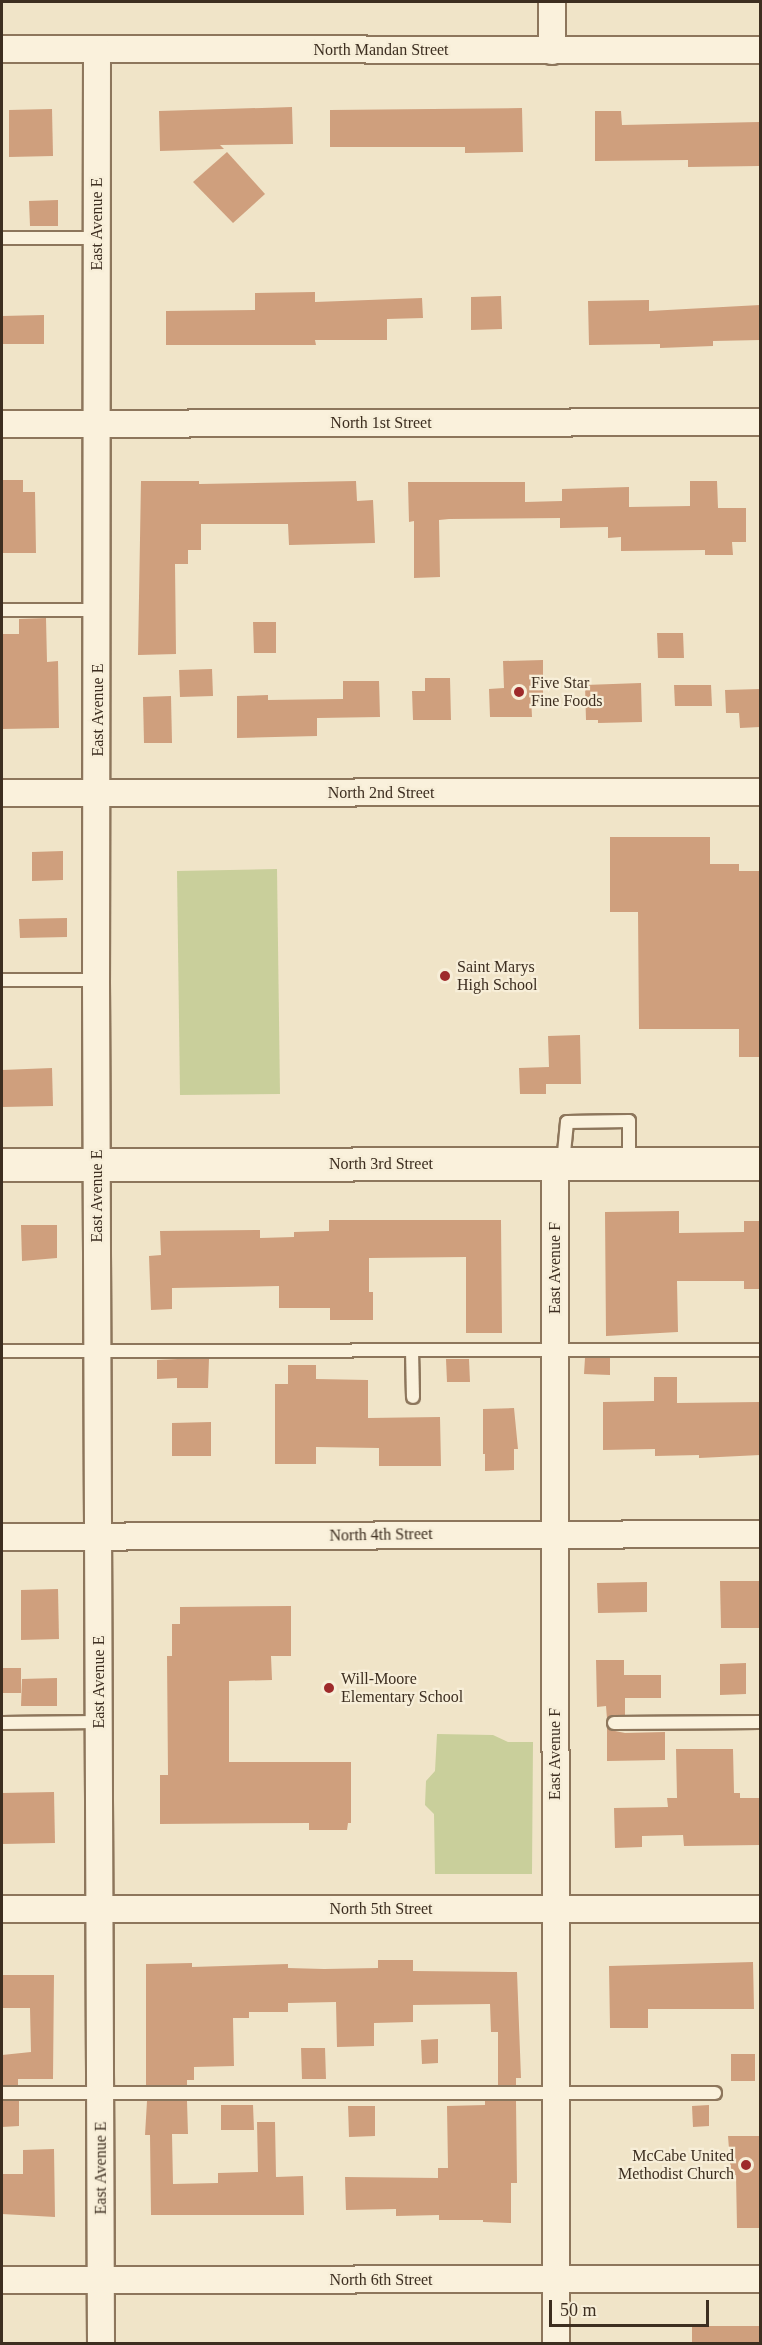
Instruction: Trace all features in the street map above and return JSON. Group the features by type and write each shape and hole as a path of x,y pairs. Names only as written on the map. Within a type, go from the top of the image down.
{"street":[{"path":"552,2 552,51"},
{"name":"North Mandan Street","path":"2,49 760,50"},
{"name":"East Avenue E","path":"97,49 98,794 96,980 101,2343"},
{"name":"North 1st Street","path":"2,424 760,422"},
{"name":"North 2nd Street","path":"2,793 760,792"},
{"name":"East Avenue F","path":"556,2343 555,1350 559,1164"},
{"name":"North 3rd Street","path":"2,1165 760,1164"},
{"name":"North 4th Street","path":"2,1537 555,1533 760,1534"},
{"name":"North 5th Street","path":"2,1909 760,1909"},
{"name":"North 6th Street","path":"2,2280 760,2279"}],"lane":[{"path":"2,238 97,238"},
{"path":"2,610 98,610"},
{"path":"2,980 96,980"},
{"path":"559,1164 567,1122 629,1121 629,1164"},
{"path":"412,1350 413,1397"},
{"path":"2,1351 760,1350"},
{"path":"2,1723 99,1722"},
{"path":"614,1723 760,1722"},
{"path":"2,2093 715,2093"}],"green space":[{"path":"277,869 280,1094 180,1095 177,871"},
{"path":"437,1734 493,1735 508,1742 533,1742 532,1874 435,1874 434,1814 425,1805 426,1781 435,1771"}],"building":[{"path":"292,107 293,144 220,145 224,149 160,151 159,111"},
{"path":"522,108 523,152 465,153 465,147 330,147 330,110"},
{"path":"52,109 53,156 9,157 9,110"},
{"path":"595,111 621,111 622,125 759,122 759,166 688,167 688,160 595,161"},
{"path":"227,152 265,194 233,223 193,182"},
{"path":"58,200 58,226 30,226 29,201"},
{"path":"315,292 315,302 422,298 423,318 387,319 387,340 315,340 316,345 166,345 166,311 255,310 255,293"},
{"path":"501,296 502,329 471,330 471,297"},
{"path":"649,300 649,311 760,305 760,340 713,341 713,346 660,348 660,344 589,345 588,301"},
{"path":"44,315 44,344 2,344 2,316"},
{"path":"2,480 23,480 23,492 35,492 36,553 2,553"},
{"path":"141,481 199,481 199,484 356,481 357,501 373,500 375,543 289,545 288,524 201,524 201,550 188,550 188,564 175,564 176,654 138,655"},
{"path":"690,481 717,481 718,508 746,508 746,542 732,542 733,555 705,555 705,550 621,551 621,537 608,538 608,527 560,528 560,518 449,519 439,520 440,577 414,578 414,521 409,522 408,482 525,482 525,502 562,501 562,489 629,487 629,507 690,506"},
{"path":"46,618 47,662 58,661 59,728 2,729 2,634 19,634 19,619"},
{"path":"253,622 276,622 276,653 254,653"},
{"path":"657,633 683,633 684,658 658,658"},
{"path":"543,660 543,696 531,696 532,717 490,717 489,689 504,688 503,661"},
{"path":"212,669 213,696 180,697 179,670"},
{"path":"425,678 450,678 451,720 413,720 412,691 425,691"},
{"path":"343,681 379,681 380,717 317,718 317,736 237,738 237,696 268,695 268,700 343,699"},
{"path":"641,683 642,722 598,723 598,720 586,720 585,685"},
{"path":"674,685 711,685 712,706 675,706"},
{"path":"760,689 760,727 740,728 739,713 726,713 725,690"},
{"path":"171,696 172,743 144,743 143,697"},
{"path":"610,837 710,837 710,864 739,864 739,871 760,871 760,1057 739,1057 739,1029 639,1029 638,912 610,912"},
{"path":"63,851 63,880 32,881 32,852"},
{"path":"67,918 67,937 20,938 19,919"},
{"path":"580,1035 581,1084 546,1084 546,1094 520,1094 519,1068 549,1067 548,1036"},
{"path":"52,1068 53,1106 2,1107 2,1070"},
{"path":"679,1211 679,1233 744,1232 744,1221 760,1221 760,1289 744,1289 744,1281 677,1281 678,1332 606,1336 605,1212"},
{"path":"329,1220 501,1220 502,1333 466,1333 466,1257 369,1258 369,1292 373,1292 373,1320 330,1320 330,1308 279,1308 279,1286 172,1288 172,1309 151,1310 149,1256 161,1255 160,1231 260,1230 260,1238 294,1237 294,1232 329,1231"},
{"path":"21,1225 57,1225 57,1258 22,1261"},
{"path":"585,1358 610,1358 610,1375 584,1374"},
{"path":"209,1359 208,1388 177,1388 177,1378 157,1379 157,1360"},
{"path":"446,1359 469,1359 470,1382 447,1382"},
{"path":"288,1365 316,1365 316,1379 368,1380 368,1418 440,1417 441,1466 379,1466 379,1448 316,1447 316,1464 275,1464 275,1384 288,1384"},
{"path":"654,1377 677,1377 677,1403 760,1402 760,1455 699,1458 699,1455 655,1456 655,1449 603,1450 603,1402 654,1401"},
{"path":"514,1408 518,1449 514,1449 514,1470 485,1471 483,1409"},
{"path":"211,1422 211,1456 172,1456 172,1423"},
{"path":"720,1581 760,1581 760,1628 721,1628"},
{"path":"647,1582 647,1612 598,1613 597,1583"},
{"path":"58,1589 59,1639 21,1640 21,1590"},
{"path":"291,1606 291,1656 271,1656 272,1680 229,1681 229,1762 351,1762 351,1823 348,1823 347,1830 309,1830 309,1823 160,1824 160,1775 168,1775 167,1656 172,1656 172,1624 180,1624 180,1607"},
{"path":"596,1660 624,1660 624,1675 661,1675 661,1698 625,1698 625,1715 613,1715 607,1719 606,1706 597,1707"},
{"path":"746,1663 746,1694 720,1695 720,1664"},
{"path":"2,1668 21,1668 21,1693 2,1693"},
{"path":"57,1678 57,1706 21,1706 22,1679"},
{"path":"607,1727 610,1730 625,1733 665,1732 665,1760 607,1761"},
{"path":"676,1749 733,1749 734,1793 740,1793 740,1798 760,1798 760,1845 684,1846 683,1835 642,1836 642,1847 615,1848 614,1808 668,1807 667,1798 677,1798"},
{"path":"54,1792 55,1843 2,1844 2,1793"},
{"path":"378,1960 413,1960 413,1971 517,1972 521,2078 516,2078 516,2085 498,2085 498,2032 491,2032 490,2004 413,2005 413,2022 374,2023 374,2046 337,2047 336,2002 288,2003 288,2012 249,2012 249,2018 233,2018 234,2066 194,2067 194,2080 187,2080 187,2085 146,2085 146,1964 192,1963 192,1967 288,1964 288,1968 324,1969 378,1968"},
{"path":"753,1962 754,2009 648,2009 648,2028 610,2028 609,1966"},
{"path":"2,1975 54,1975 53,2079 18,2079 18,2085 2,2085 2,2055 31,2052 30,2008 2,2008"},
{"path":"438,2039 438,2063 422,2064 421,2040"},
{"path":"301,2048 325,2048 326,2079 302,2079"},
{"path":"731,2054 755,2054 755,2081 731,2081"},
{"path":"2,2101 19,2101 19,2126 2,2127"},
{"path":"147,2101 187,2101 188,2134 172,2134 173,2184 218,2183 218,2173 258,2172 257,2122 275,2122 276,2177 303,2176 304,2215 151,2215 150,2135 145,2135"},
{"path":"485,2101 516,2101 517,2183 511,2183 511,2223 483,2222 483,2220 439,2220 439,2215 396,2216 396,2209 346,2210 345,2177 438,2178 438,2168 448,2168 447,2106 485,2105"},
{"path":"221,2105 253,2105 254,2130 221,2130"},
{"path":"709,2105 709,2126 693,2127 692,2106"},
{"path":"348,2106 375,2106 375,2136 349,2137"},
{"name":"McCabe United Methodist Church","path":"728,2136 760,2136 760,2228 737,2228 736,2175 731,2175"},
{"path":"54,2149 55,2217 2,2214 2,2174 23,2174 23,2150"},
{"path":"692,2326 760,2326 760,2343 692,2343"}],"place":[{"name":"Five Star Fine Foods","path":"519,692"},
{"name":"Saint Marys High School","path":"445,976"},
{"name":"Will-Moore Elementary School","path":"329,1688"},
{"name":"McCabe United Methodist Church","path":"746,2165"}]}
